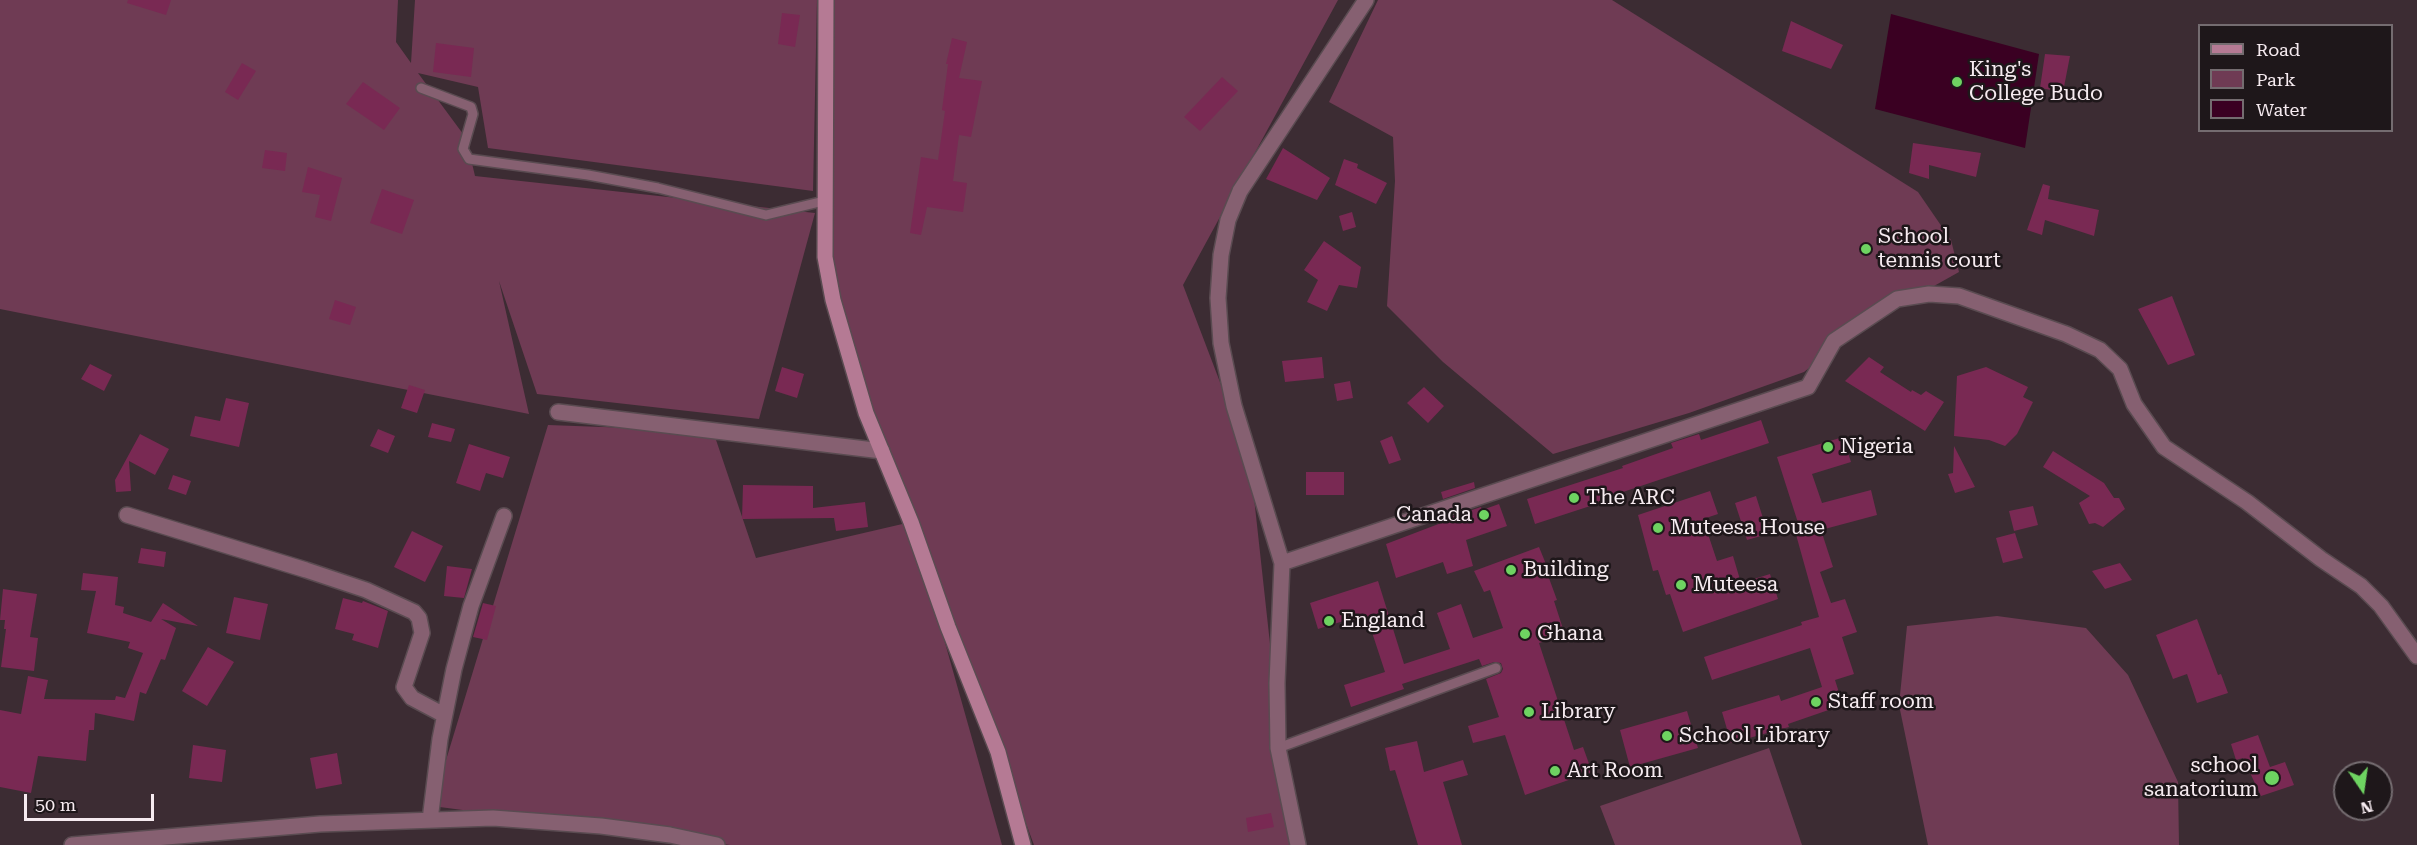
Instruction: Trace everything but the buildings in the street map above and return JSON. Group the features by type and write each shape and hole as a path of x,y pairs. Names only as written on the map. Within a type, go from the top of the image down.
{"street":[{"path":"826,0 825,257 833,300 866,413 911,522 948,627 999,752 1023,845"},
{"path":"1298,845 1278,748 1277,683 1282,563 1234,406 1221,343 1218,298 1221,255 1228,220 1240,191 1366,0"},
{"path":"1282,563 1808,387 1834,341 1897,299 1929,294 1959,296 2067,334 2100,350 2120,369 2134,404 2164,447 2247,502 2321,559 2361,586 2381,606 2417,656"},
{"path":"558,412 882,451"},
{"path":"127,515 316,573 366,590 414,612 419,618 422,633 404,687 412,698 444,715"},
{"path":"430,820 444,715 471,606 504,516"},
{"path":"72,845 320,824 493,818 601,826 670,835 717,845"}],"lane":[{"path":"421,88 471,107 473,114 463,149 469,159 588,175 647,186 766,215 824,201"},
{"path":"1278,748 1496,668"}],"green space":[{"path":"0,0 398,0 396,42 411,63 415,0 817,0 813,191 488,148 478,87 418,73 466,138 475,176 815,213 759,419 537,394 499,281 529,414 0,309"},
{"path":"832,0 1338,0 1183,285 1250,461 1292,845 1034,845 833,300"},
{"path":"1378,0 1612,0 1918,192 1951,240 1959,272 1859,328 1804,372 1689,413 1553,454 1443,362 1387,306 1395,181 1393,137 1329,102"},
{"path":"548,425 713,431 756,558 911,522 1002,845 730,845 432,806"},
{"path":"1997,616 2086,628 2128,675 2178,782 2179,845 1928,845 1899,705 1907,626"},
{"path":"1769,748 1802,845 1615,845 1600,806"}],"water":[{"name":"King's College Budo","path":"1891,14 2039,54 2025,148 1875,109"}],"place":[{"name":"King's College Budo","path":"1957,82"},
{"name":"School tennis court","path":"1866,249"},
{"name":"Nigeria","path":"1828,447"},
{"name":"The ARC","path":"1574,498"},
{"name":"Canada","path":"1484,515"},
{"name":"Muteesa House","path":"1658,528"},
{"name":"Building","path":"1511,570"},
{"name":"Muteesa","path":"1681,585"},
{"name":"England","path":"1329,621"},
{"name":"Ghana","path":"1525,634"},
{"name":"Staff room","path":"1816,702"},
{"name":"Library","path":"1529,712"},
{"name":"School Library","path":"1667,736"},
{"name":"Art Room","path":"1555,771"},
{"name":"school sanatorium","path":"2272,778"}]}
